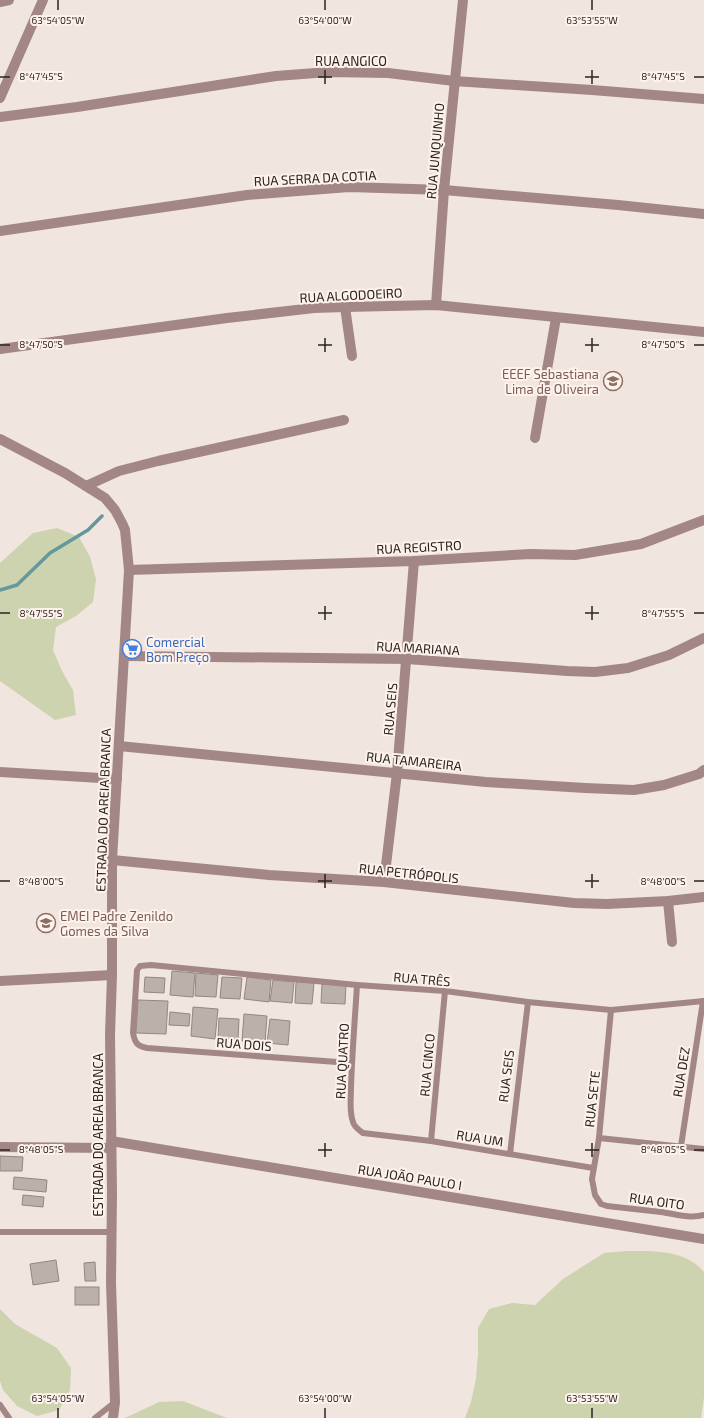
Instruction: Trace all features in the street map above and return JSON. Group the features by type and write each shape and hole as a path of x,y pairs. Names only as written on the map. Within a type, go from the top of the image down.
{"street":[{"path":"0,2 9,0"},
{"path":"0,98 43,0"},
{"name":"RUA JUNQUINHO","path":"436,305 444,190 463,0"},
{"name":"RUA ANGICO","path":"0,117 84,106 276,76 329,72 388,73 454,81 704,99"},
{"name":"RUA SERRA DA COTIA","path":"0,231 174,205 263,194 349,187 444,190 704,214"},
{"name":"RUA ALGODOEIRO","path":"0,349 228,318 345,306 436,305 704,332"},
{"path":"345,306 352,356"},
{"path":"535,438 556,318"},
{"path":"86,486 119,471 158,461 344,420"},
{"name":"ESTRADA DO AREIA BRANCA","path":"0,440 65,473 105,498 121,519 124,530 129,570 112,860 112,975 110,1035 111,1283 115,1402 113,1418"},
{"name":"RUA REGISTRO","path":"129,570 414,561 530,554 575,555 641,544 704,520"},
{"name":"RUA SEIS","path":"384,882 397,773 414,561"},
{"name":"RUA MARIANA","path":"124,656 407,659 567,671 609,671 628,668 669,655 704,638"},
{"name":"RUA TAMAREIRA","path":"119,746 544,786 634,790 664,785 699,774 704,770"},
{"path":"0,772 117,779"},
{"name":"RUA PETRÓPOLIS","path":"112,860 269,875 384,882 574,903 607,904 668,901 704,897"},
{"path":"668,901 672,942"},
{"path":"0,981 112,975"},
{"name":"RUA JOÃO PAULO I","path":"0,1147 111,1144 704,1239"}],"lane":[{"name":"RUA TRÊS","path":"136,1044 134,1039 136,973 140,966 151,965 357,985 445,991 528,1002 611,1010 704,1001"},
{"name":"RUA QUATRO","path":"357,985 351,1063 351,1109 354,1126 363,1133"},
{"name":"RUA CINCO","path":"431,1141 445,991"},
{"name":"RUA DEZ","path":"680,1146 704,1001"},
{"name":"RUA SEIS","path":"510,1154 528,1002"},
{"name":"RUA SETE","path":"607,1206 599,1202 592,1184 593,1168 599,1138 611,1010"},
{"name":"RUA DOIS","path":"136,1044 147,1048 351,1063"},
{"name":"RUA UM","path":"363,1133 431,1141 593,1168"},
{"path":"599,1138 704,1149"},
{"name":"RUA OITO","path":"607,1206 661,1212 688,1217 704,1215"},
{"path":"0,1232 111,1232"},
{"path":"95,1418 115,1402"},
{"path":"0,1405 9,1418"}],"green space":[{"path":"57,528 79,537 90,557 96,579 93,602 76,616 56,627 53,650 62,671 73,690 76,715 55,720 0,681 0,563 33,533"},
{"path":"647,1251 678,1255 696,1264 704,1272 704,1397 701,1418 465,1418 471,1402 476,1379 478,1328 489,1309 512,1303 535,1305 563,1279 604,1253"},
{"path":"0,1309 15,1324 57,1348 71,1368 70,1390 59,1410 37,1416 17,1406 3,1390 0,1381"},
{"path":"183,1401 227,1418 125,1418 159,1402"}],"building":[{"path":"172,971 195,973 193,997 170,995"},
{"path":"196,973 218,975 216,997 195,996"},
{"path":"145,977 165,978 164,993 144,992"},
{"path":"222,977 242,978 240,999 220,998"},
{"path":"247,977 271,980 269,1002 244,999"},
{"path":"273,980 294,982 292,1003 270,1001"},
{"path":"296,982 314,983 312,1004 295,1003"},
{"path":"322,984 346,985 345,1004 321,1003"},
{"path":"138,1000 168,1001 166,1034 136,1033"},
{"path":"193,1007 218,1009 215,1039 191,1036"},
{"path":"170,1012 190,1014 189,1026 169,1025"},
{"path":"244,1014 267,1016 265,1043 242,1041"},
{"path":"219,1018 239,1019 238,1040 218,1039"},
{"path":"270,1019 290,1021 288,1045 267,1043"},
{"path":"0,1156 23,1157 22,1171 0,1171"},
{"path":"14,1177 47,1180 46,1192 13,1189"},
{"path":"23,1195 44,1197 43,1207 22,1205"},
{"path":"56,1260 59,1281 33,1285 30,1264"},
{"path":"95,1262 96,1281 85,1281 84,1263"},
{"path":"75,1287 99,1287 99,1305 75,1305"}],"waterway":[{"path":"0,590 17,585 50,553 88,530 102,516"}],"place":[{"name":"EEEF Sebastiana Lima de Oliveira","path":"613,381"},
{"name":"Comercial Bom Preço","path":"132,649"},
{"name":"EMEI Padre Zenildo Gomes da Silva","path":"46,923"}]}
